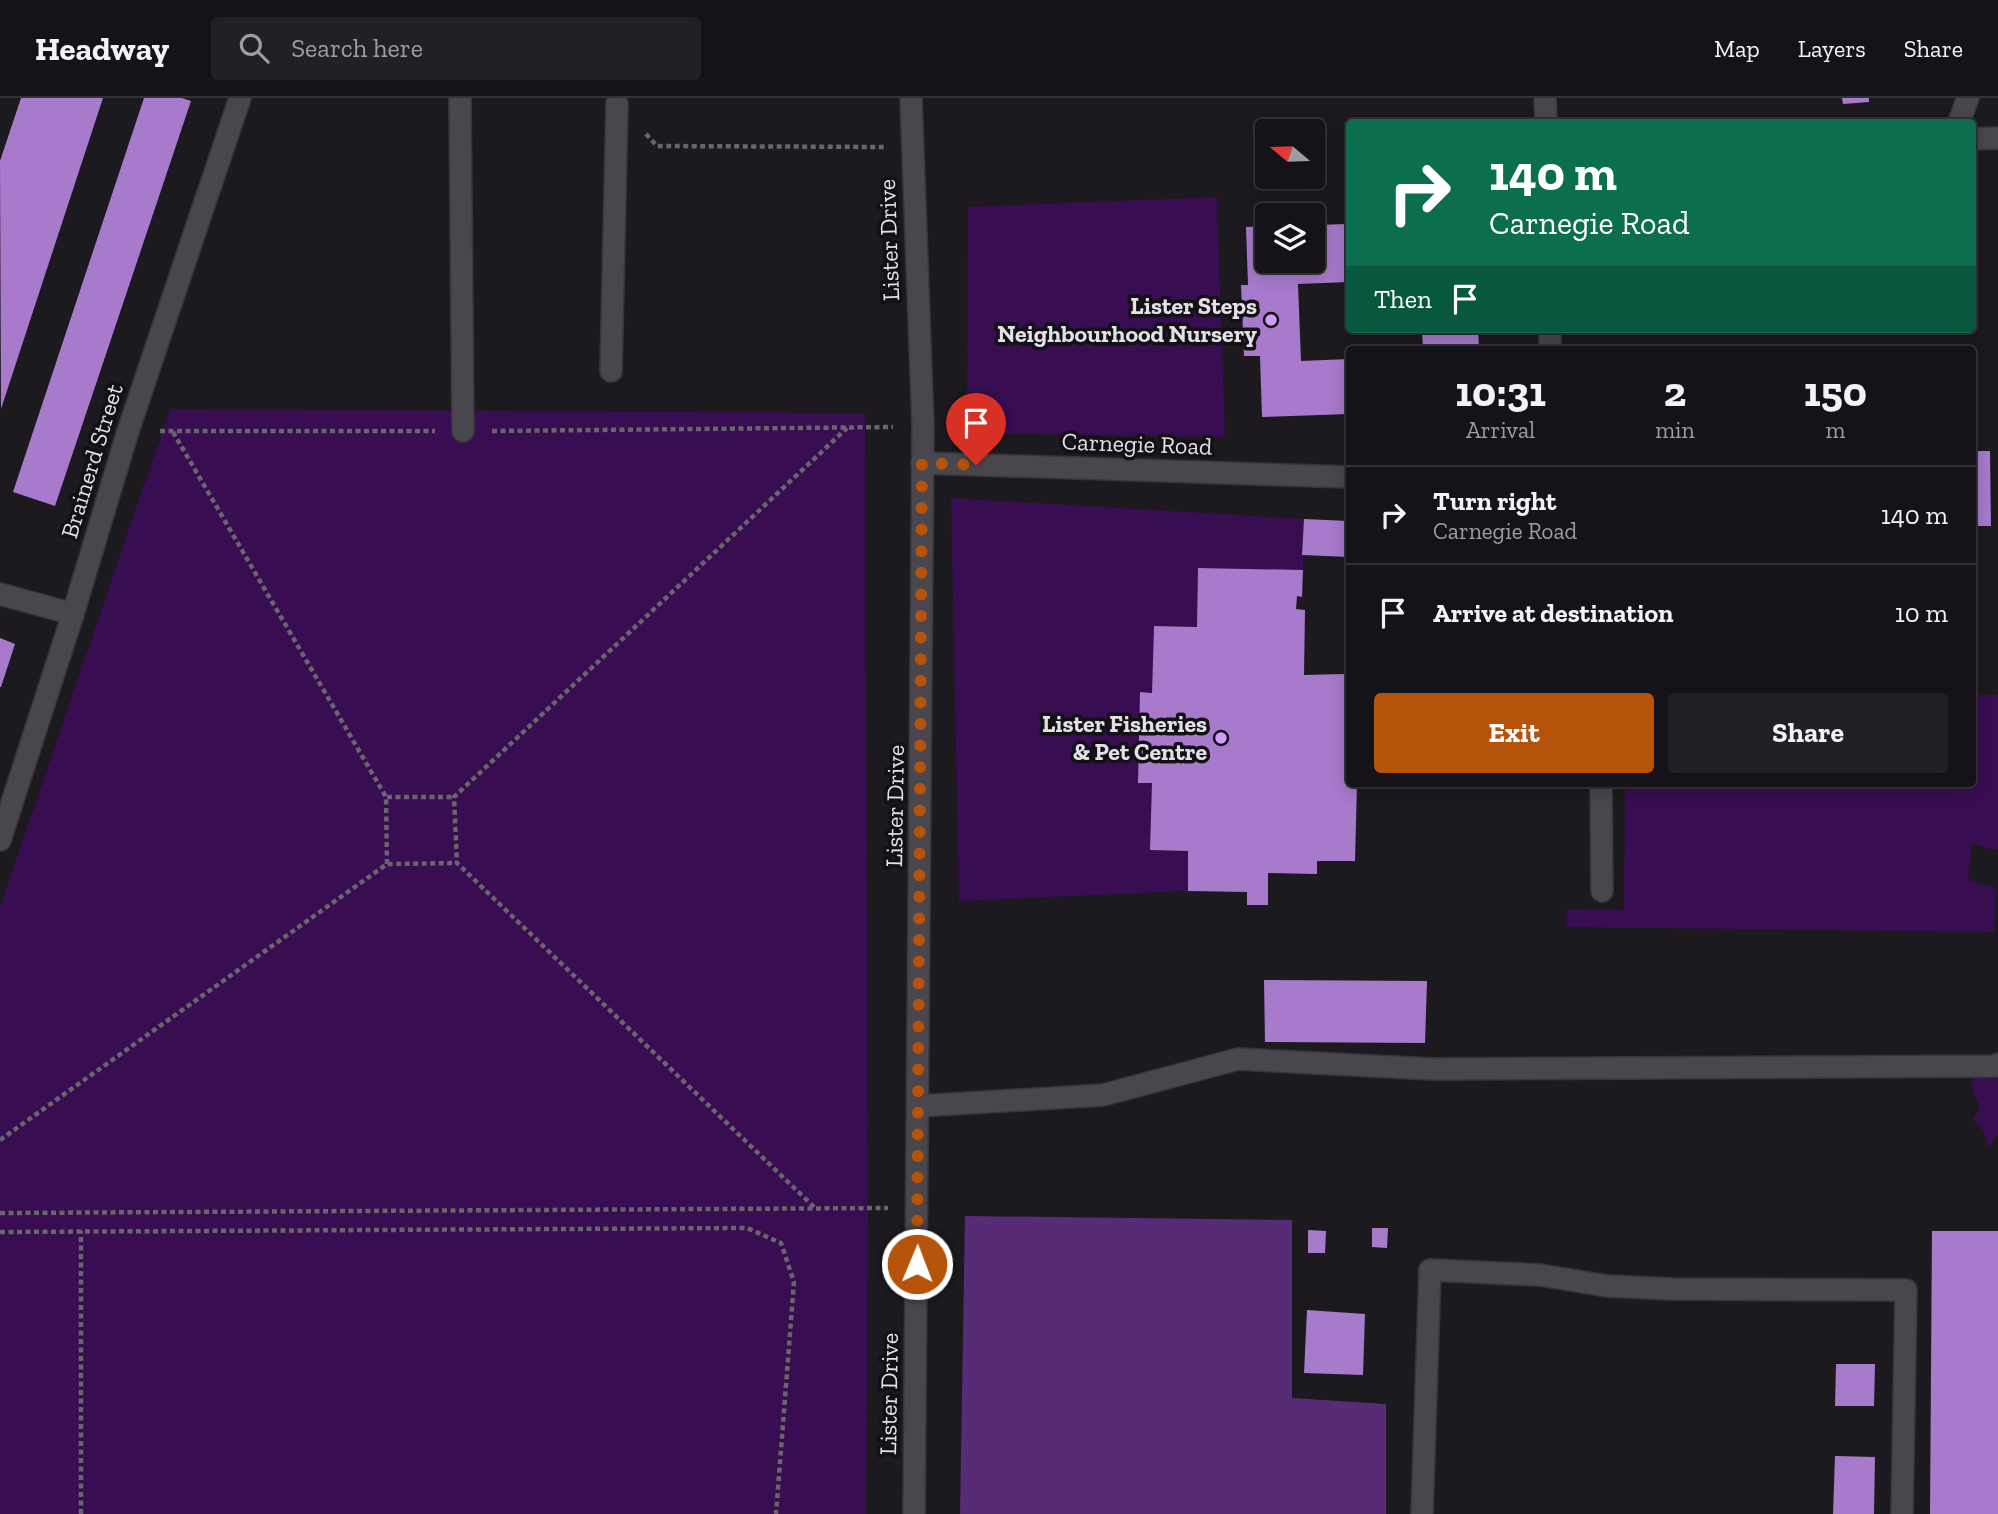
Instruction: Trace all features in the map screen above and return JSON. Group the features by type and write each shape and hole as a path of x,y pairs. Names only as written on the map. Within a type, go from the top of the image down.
{"street":[{"name":"Brainerd Street","path":"0,840 73,614 128,431 240,98"},
{"path":"460,98 463,431"},
{"name":"Lister Drive","path":"911,98 923,427 914,1514"},
{"path":"1545,98 1546,119"},
{"path":"1960,119 1968,98"},
{"path":"611,370 617,104"},
{"path":"1976,139 1998,138"},
{"name":"Carnegie Road","path":"922,463 1346,478"},
{"path":"0,594 73,614"},
{"path":"1601,787 1602,891"},
{"path":"918,1106 1103,1095 1238,1059 1432,1069 1998,1064"},
{"path":"1422,1514 1430,1270 1540,1275 1607,1286 1659,1289 1906,1290 1902,1514"}],"path":[{"path":"617,104 657,146 912,147"},
{"path":"128,431 923,427"},
{"path":"386,797 454,797 847,428"},
{"path":"173,431 386,797 387,864"},
{"path":"454,797 457,863 814,1207"},
{"path":"0,1140 387,864 457,863"},
{"path":"0,1213 814,1207 917,1209"},
{"path":"0,1232 747,1228 781,1243 794,1282 776,1514"},
{"path":"80,1514 81,1231"}],"shaded area":[{"path":"1217,197 1225,437 967,433 968,207"},
{"path":"170,409 865,413 868,1218 866,1514 0,1514 0,907"},
{"path":"951,498 1304,519 1303,570 1199,568 1197,627 1154,626 1152,693 1140,693 1138,782 1152,783 1150,850 1188,851 1188,891 959,901"},
{"path":"1976,695 1998,695 1998,849 1988,849 1972,843 1968,880 1996,888 1994,932 1566,927 1567,909 1624,910 1625,787 1976,787"},
{"path":"1973,1076 1998,1079 1998,1135 1989,1149 1984,1132 1973,1118 1980,1109 1972,1087"},
{"path":"965,1216 1292,1220 1292,1398 1386,1404 1386,1514 960,1514"}],"building":[{"path":"21,98 103,98 1,409 0,161"},
{"path":"144,98 182,98 191,101 55,506 13,492"},
{"path":"1842,98 1869,98 1869,102 1843,104"},
{"name":"Lister Steps Neighbourhood Nursery","path":"1346,224 1346,282 1298,284 1301,361 1346,359 1346,414 1262,417 1260,356 1244,356 1241,285 1248,285 1246,227 1255,227 1255,273 1325,273 1325,225"},
{"path":"1422,333 1478,333 1479,346 1423,346"},
{"path":"1976,451 1990,451 1991,526 1976,526"},
{"path":"1304,519 1346,521 1346,557 1302,555"},
{"name":"Lister Fisheries & Pet Centre","path":"1198,568 1303,570 1302,597 1297,596 1296,609 1305,610 1304,675 1345,674 1346,787 1357,787 1355,861 1317,861 1317,874 1268,873 1268,905 1247,905 1247,892 1188,891 1188,851 1150,850 1152,783 1138,783 1140,692 1152,693 1154,626 1197,627"},
{"path":"0,638 15,644 1,687 0,687"},
{"path":"1264,980 1427,981 1425,1043 1265,1042"},
{"path":"1372,1228 1388,1228 1387,1248 1372,1247"},
{"path":"1308,1230 1326,1231 1325,1253 1308,1253"},
{"path":"1932,1231 1998,1231 1998,1514 1930,1514"},
{"path":"1307,1310 1365,1314 1363,1375 1304,1373"},
{"path":"1836,1364 1875,1364 1874,1406 1835,1406"},
{"path":"1835,1456 1875,1457 1874,1514 1833,1514"}],"place":[{"name":"Lister Steps Neighbourhood Nursery","path":"1271,320"},
{"name":"Lister Fisheries & Pet Centre","path":"1221,738"}],"route":[{"path":"917,1264 922,463 976,465"}]}
